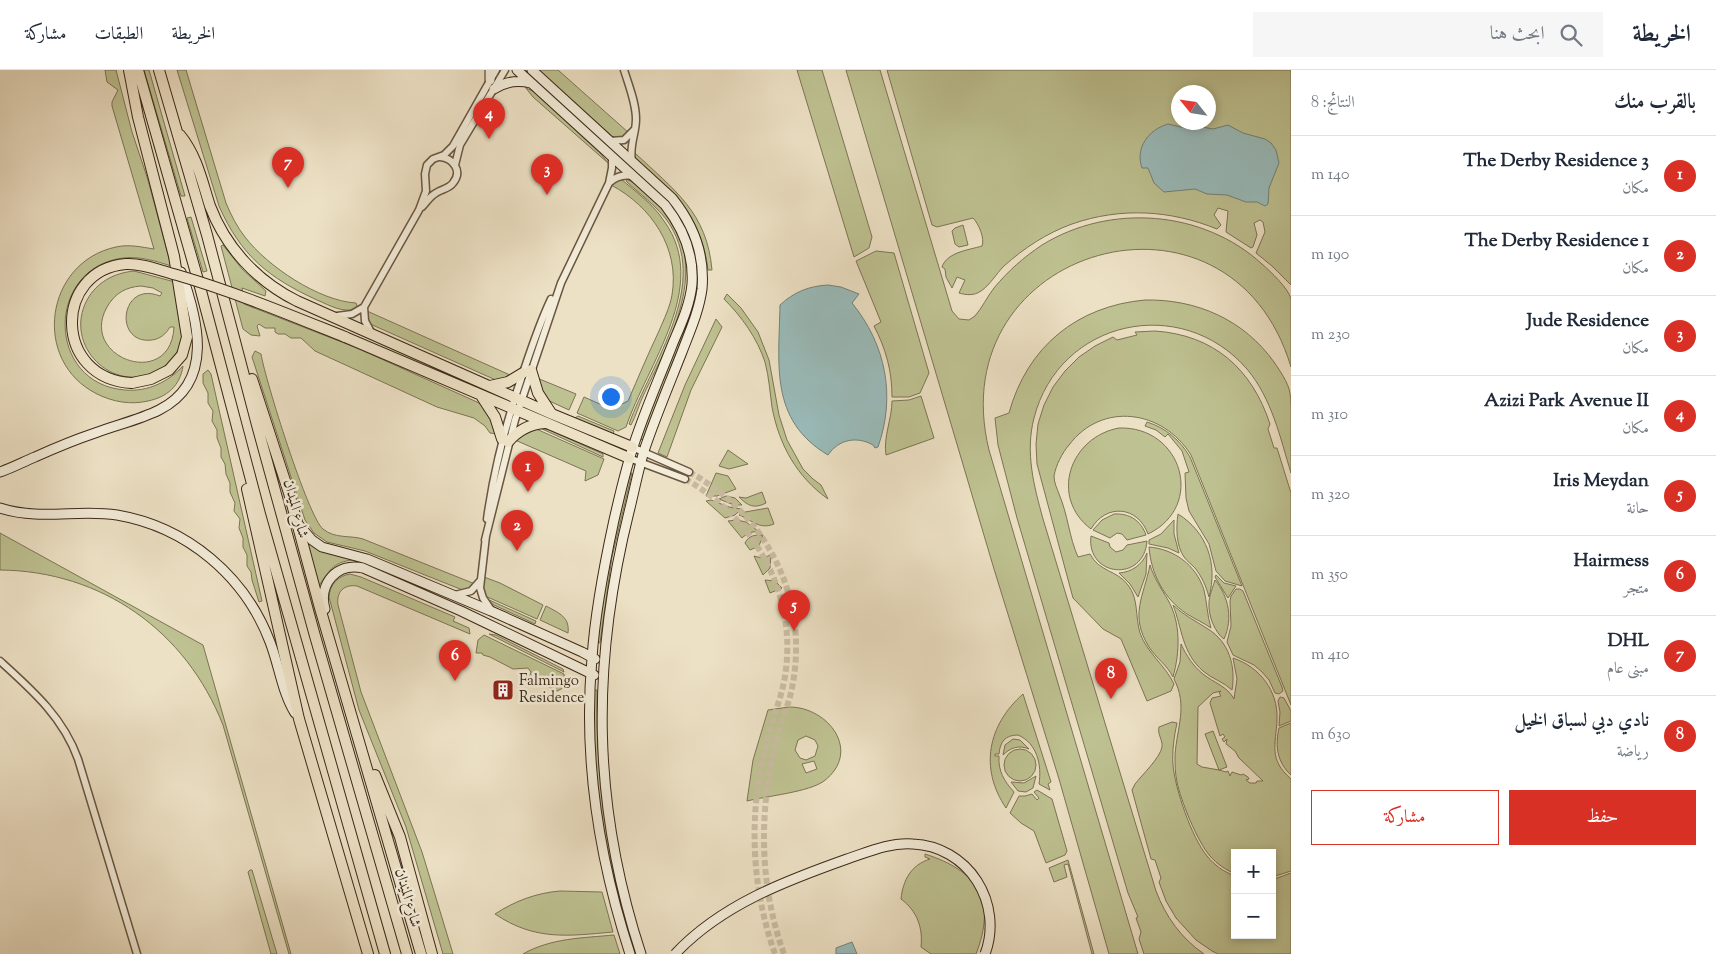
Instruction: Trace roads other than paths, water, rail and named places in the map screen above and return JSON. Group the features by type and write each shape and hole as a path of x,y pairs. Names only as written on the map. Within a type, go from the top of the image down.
{"main road":[{"path":"130,70 138,116 174,256 186,330 185,349 179,360 164,374 151,379 132,383 111,379 98,373 88,364 76,346 71,326 74,304 85,286 101,272 120,265 139,265 206,284 259,303 345,337 514,410 549,419 632,447"},
{"path":"138,70 195,269 260,514 385,954"},
{"name":"شارع الميدان","path":"159,70 228,312 256,425 296,569 407,954"},
{"path":"176,130 192,153 214,214 223,233 237,254 255,272 279,291 518,399 549,419 629,458"},
{"path":"228,312 245,355 283,475 421,954"},
{"path":"490,386 508,382 527,371 549,419"},
{"path":"479,395 492,411 505,440 525,428 549,419"},
{"path":"240,436 244,476 300,719 368,954"},
{"path":"360,742 400,837 432,954"},
{"path":"357,918 356,935 361,954"}],"street":[{"path":"490,70 492,84"},
{"path":"419,210 431,196 449,187 455,180 457,174 455,165 460,145 492,84 496,70"},
{"path":"440,157 456,142 492,84 505,70"},
{"path":"517,70 665,205 676,220 688,247 692,275 690,295 685,313 629,458 604,568 592,658 590,729 596,807 610,883 630,954"},
{"path":"624,70 635,108 636,126 631,148 632,161"},
{"path":"535,72 672,198 684,214 697,240 702,270 701,299 695,318 642,457 614,579 603,664 602,740 608,816 621,884 641,954"},
{"path":"492,84 513,82 532,84"},
{"path":"610,141 624,140 630,136 636,126"},
{"path":"491,611 482,596 480,580 485,540 505,440 539,326 609,183 612,156"},
{"path":"330,315 348,316 364,307 419,210 426,191 425,174 427,165 433,159 440,157 447,158 455,165"},
{"path":"609,183 621,175 634,176"},
{"path":"426,179 432,187 442,189"},
{"path":"0,472 76,440 159,411 182,392 196,366 199,343 189,295 174,256"},
{"path":"364,307 365,321 372,334"},
{"path":"632,447 642,457 685,479"},
{"path":"629,458 642,457 689,472"},
{"path":"0,508 36,515 91,513 127,517 164,529 198,548 231,577 256,612 271,644 290,704 300,719"},
{"path":"296,522 312,540 322,547 367,559 454,595 603,664"},
{"path":"329,636 323,599 325,586 337,572 345,568 359,567 461,610 602,679"},
{"path":"454,595 471,591 480,580"},
{"path":"0,661 46,705 70,738 138,954"},
{"path":"675,954 700,931 724,914 770,889 814,871 881,848 895,844 912,844 928,846 951,856 964,866 975,879 983,893 990,918 985,954"}],"water":[{"path":"1168,124 1171,125 1171,130 1216,130 1216,128 1228,125 1243,133 1265,139 1271,143 1276,150 1279,163 1269,188 1268,204 1265,206 1257,202 1246,202 1227,195 1207,194 1195,189 1164,192 1154,183 1148,168 1142,168 1140,161 1140,154 1145,141 1149,135"},
{"path":"828,285 841,287 859,294 852,303 864,319 873,336 880,354 887,390 883,428 878,447 875,448 867,442 855,440 837,445 828,455 809,441 795,425 787,408 779,369 779,348 780,305 802,290"},
{"path":"852,942 857,954 836,954 836,948"}],"tunnel":[{"path":"689,472 717,490 741,511 761,535 776,562 788,592 794,623 796,655 792,688 771,762 764,832 768,894 784,954"},
{"path":"685,479 710,495 732,515 751,537 766,562 778,588 785,617 787,646 785,676 763,760 758,786 755,828 756,871 759,892 768,934 775,954"}],"place":[{"name":"Azizi Park Avenue II","path":"489,139"},
{"name":"DHL","path":"288,188"},
{"name":"Jude Residence","path":"547,195"},
{"name":"The Derby Residence 3","path":"528,492"},
{"name":"The Derby Residence 1","path":"517,551"},
{"name":"Iris Meydan","path":"794,631"},
{"name":"Hairmess","path":"455,681"},
{"name":"Falmingo Residence","path":"503,690"},
{"name":"نادي دبي لسباق الخيل","path":"1111,699"}]}
